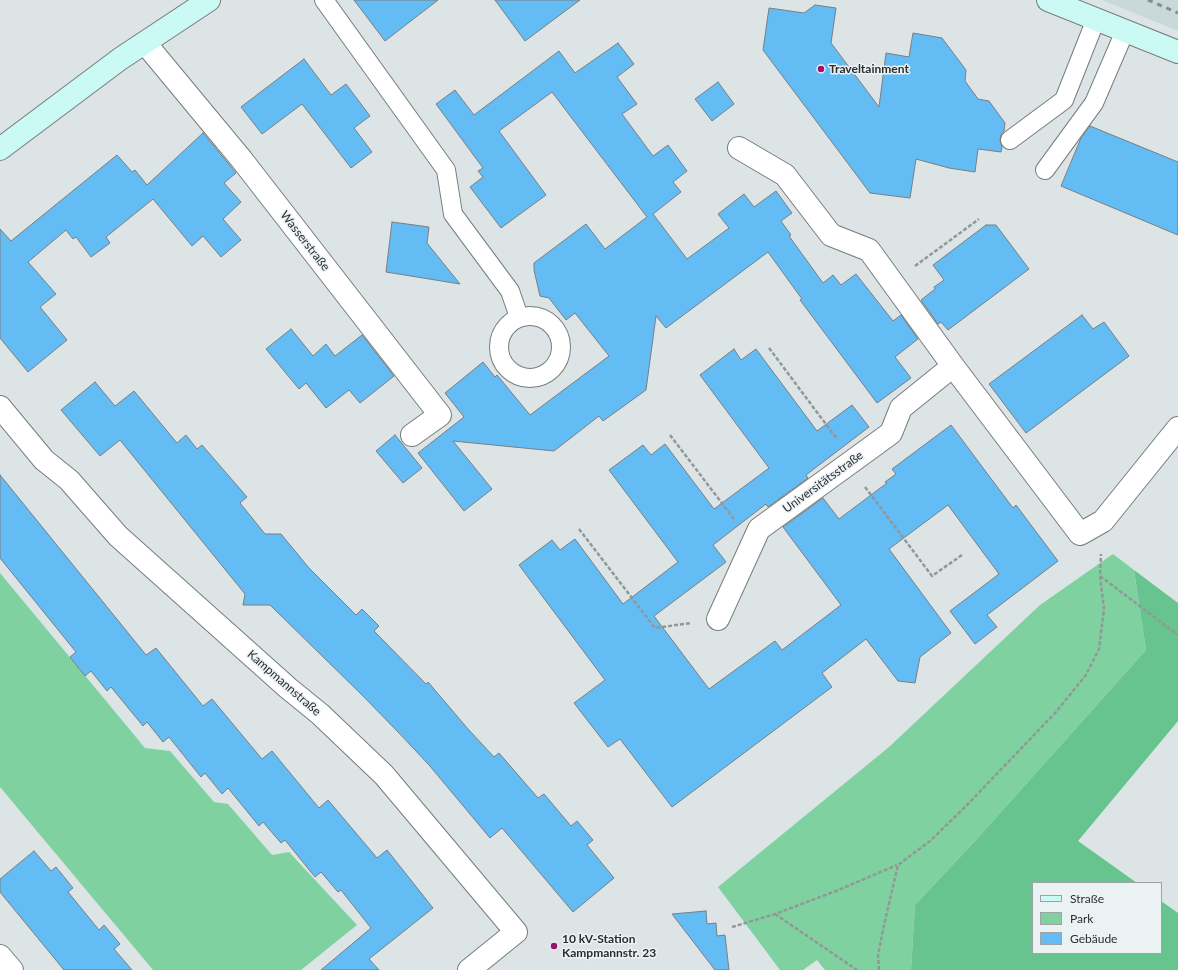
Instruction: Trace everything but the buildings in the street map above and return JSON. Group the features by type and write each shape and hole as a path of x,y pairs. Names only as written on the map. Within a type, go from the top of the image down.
{"main road":[{"path":"0,149 120,59 145,43 194,7 209,0"},
{"path":"1048,0 1178,52"}],"street":[{"name":"Wasserstraße","path":"145,43 242,160 440,414 412,435"},
{"path":"739,148 785,175 831,234 869,250 953,366 1080,534 1103,521 1178,428"},
{"name":"Universitätsstraße","path":"718,620 759,529 891,433 901,408 953,366"},
{"name":"Kampmannstraße","path":"0,407 44,460 69,480 118,536 288,688 320,714 384,775 511,926 516,932 472,969"},
{"path":"0,956 12,970"}],"lane":[{"path":"324,0 446,170 453,214 510,292 519,317"},
{"path":"1010,140 1064,100 1096,19"},
{"path":"1045,170 1094,103 1125,31"}],"path":[{"path":"892,283 979,219"},
{"path":"769,348 932,576 962,555"},
{"path":"670,435 744,533 755,538"},
{"path":"732,927 775,914 836,891 898,865 930,841 966,806 1056,712 1086,675 1099,649 1104,609 1100,576 1103,521"},
{"path":"579,529 655,628 718,620"},
{"path":"1100,576 1178,635"},
{"path":"879,970 878,955 898,865"},
{"path":"775,914 857,970"}],"shaded area":[{"path":"1102,0 1178,0 1178,31"}],"green space":[{"path":"1113,554 1134,570 1146,650 976,840 915,905 911,970 825,970 817,960 803,970 780,970 718,887 889,747 1040,605"},
{"path":"1134,570 1178,603 1178,721 1078,841 1136,882 1032,882 1032,954 1162,954 1162,902 1178,913 1178,970 911,970 915,905 976,840 1146,650"},
{"path":"0,573 145,748 170,751 214,802 228,804 272,855 289,852 357,925 301,970 153,970 0,787"}],"railway":[{"path":"1148,0 1178,13"}],"place":[{"name":"Traveltainment","path":"821,69"},
{"name":"10 kV-Station Kampmannstr. 23","path":"554,946"}]}
